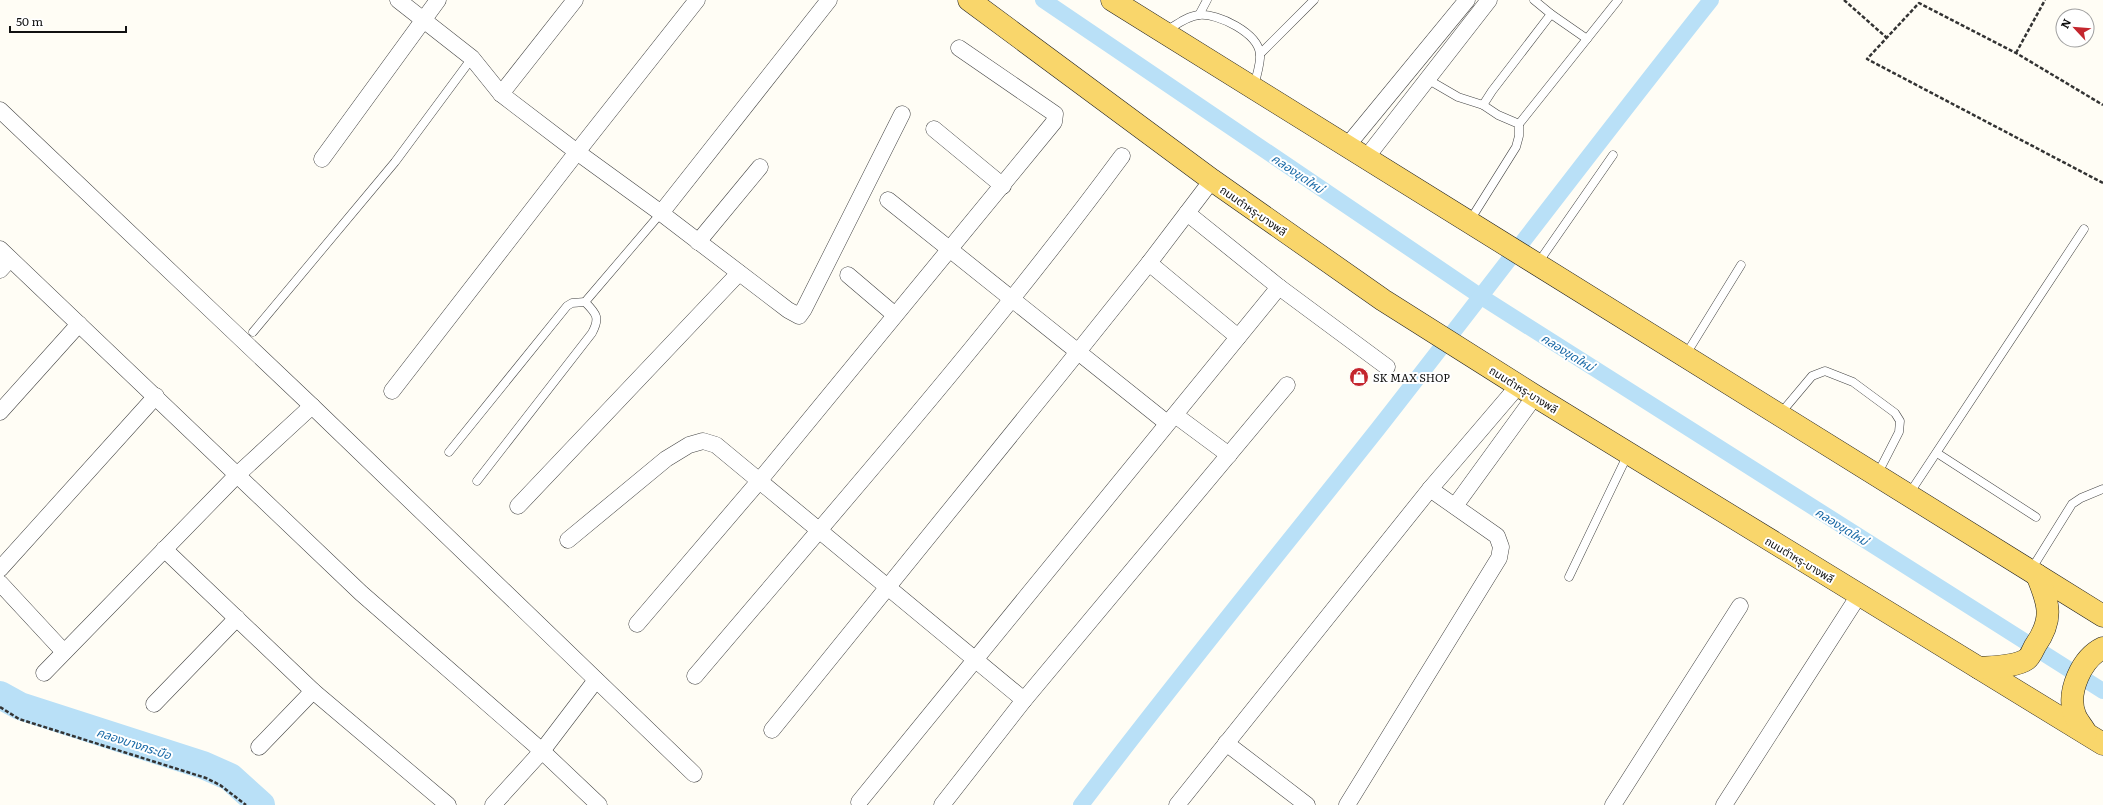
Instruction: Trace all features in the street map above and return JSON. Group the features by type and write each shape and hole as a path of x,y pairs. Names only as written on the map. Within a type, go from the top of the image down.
{"main road":[{"name":"ถนนตำหรุ-บางพลี","path":"969,0 1212,180 1323,259 1418,322 1628,454 2095,739"},
{"path":"1112,0 1536,265 2103,616"},
{"path":"1979,668 2003,667 2027,659 2042,636 2048,622 2046,597 2034,572"},
{"path":"2095,739 2075,715 2072,697 2080,675 2097,651 2103,648"}],"street":[{"path":"398,0 472,58 501,94 661,213 794,315 799,316 802,313 902,114"},
{"path":"322,159 438,0"},
{"path":"501,94 575,0"},
{"path":"392,391 697,0"},
{"path":"661,213 829,0"},
{"path":"1347,146 1467,0"},
{"path":"1366,158 1489,0"},
{"path":"637,624 760,480 949,249 1003,186 1054,122 1055,114 959,48"},
{"path":"2,116 312,406 694,774"},
{"path":"934,129 1003,186"},
{"path":"695,676 947,379 1122,156"},
{"path":"698,242 760,167"},
{"path":"772,730 1149,263 1212,180"},
{"path":"888,200 1078,351 1171,419 1230,455"},
{"path":"1187,213 1279,286 1387,367"},
{"path":"3,259 79,324 361,593 542,751 599,805"},
{"path":"1149,263 1238,337"},
{"path":"518,506 739,273"},
{"path":"848,275 895,315"},
{"path":"858,802 1279,286"},
{"path":"0,412 79,324"},
{"path":"942,805 1024,700 1287,385"},
{"path":"1177,805 1430,490 1526,391"},
{"path":"1455,506 1526,391"},
{"path":"0,569 156,396"},
{"path":"44,673 237,475 312,406"},
{"path":"568,540 666,459 689,445 703,441 716,445 1024,700"},
{"path":"1347,805 1498,558 1501,548 1497,536 1430,490"},
{"path":"164,549 313,691 448,805"},
{"path":"0,583 64,652"},
{"path":"1724,805 1859,595"},
{"path":"1614,804 1740,606"},
{"path":"154,704 237,618"},
{"path":"493,805 542,751 596,680"},
{"path":"259,747 313,691"},
{"path":"1226,743 1305,805"}],"lane":[{"path":"1199,15 1207,0"},
{"path":"1260,54 1314,0"},
{"path":"1534,0 1551,14 1587,39"},
{"path":"1477,228 1516,147 1519,136 1519,124 1618,0"},
{"path":"1483,106 1492,91 1551,14"},
{"path":"1163,32 1189,17 1199,15 1211,16 1232,23 1254,40 1260,54 1254,89"},
{"path":"254,332 395,162 472,58"},
{"path":"1427,79 1458,98 1483,106 1498,115 1519,124"},
{"path":"1536,265 1613,155"},
{"path":"449,452 567,306 572,303 585,302 661,213"},
{"path":"1909,495 2084,229"},
{"path":"1685,357 1741,265"},
{"path":"477,481 592,333 597,323 596,316 585,302"},
{"path":"1779,415 1812,376 1825,371 1853,382 1895,413 1900,421 1899,432 1876,475"},
{"path":"1937,452 2036,517"},
{"path":"1569,577 1628,454"},
{"path":"2034,572 2072,504 2081,498 2101,494"}],"path":[{"path":"1844,0 1887,38"},
{"path":"1915,0 2016,53 2103,105"},
{"path":"2016,53 2045,0"},
{"path":"1919,3 1867,59 2102,183"},
{"path":"0,707 19,718 206,778 232,793 246,805"}],"waterway":[{"name":"คลองขุดใหม่","path":"1043,0 1480,296 2103,691"},
{"path":"1081,805 1191,663 1377,430 1711,0"},
{"name":"คลองบางกระบือ","path":"0,695 20,706 203,765 230,777 261,805"}],"place":[{"name":"SK MAX SHOP","path":"1359,377"}]}
